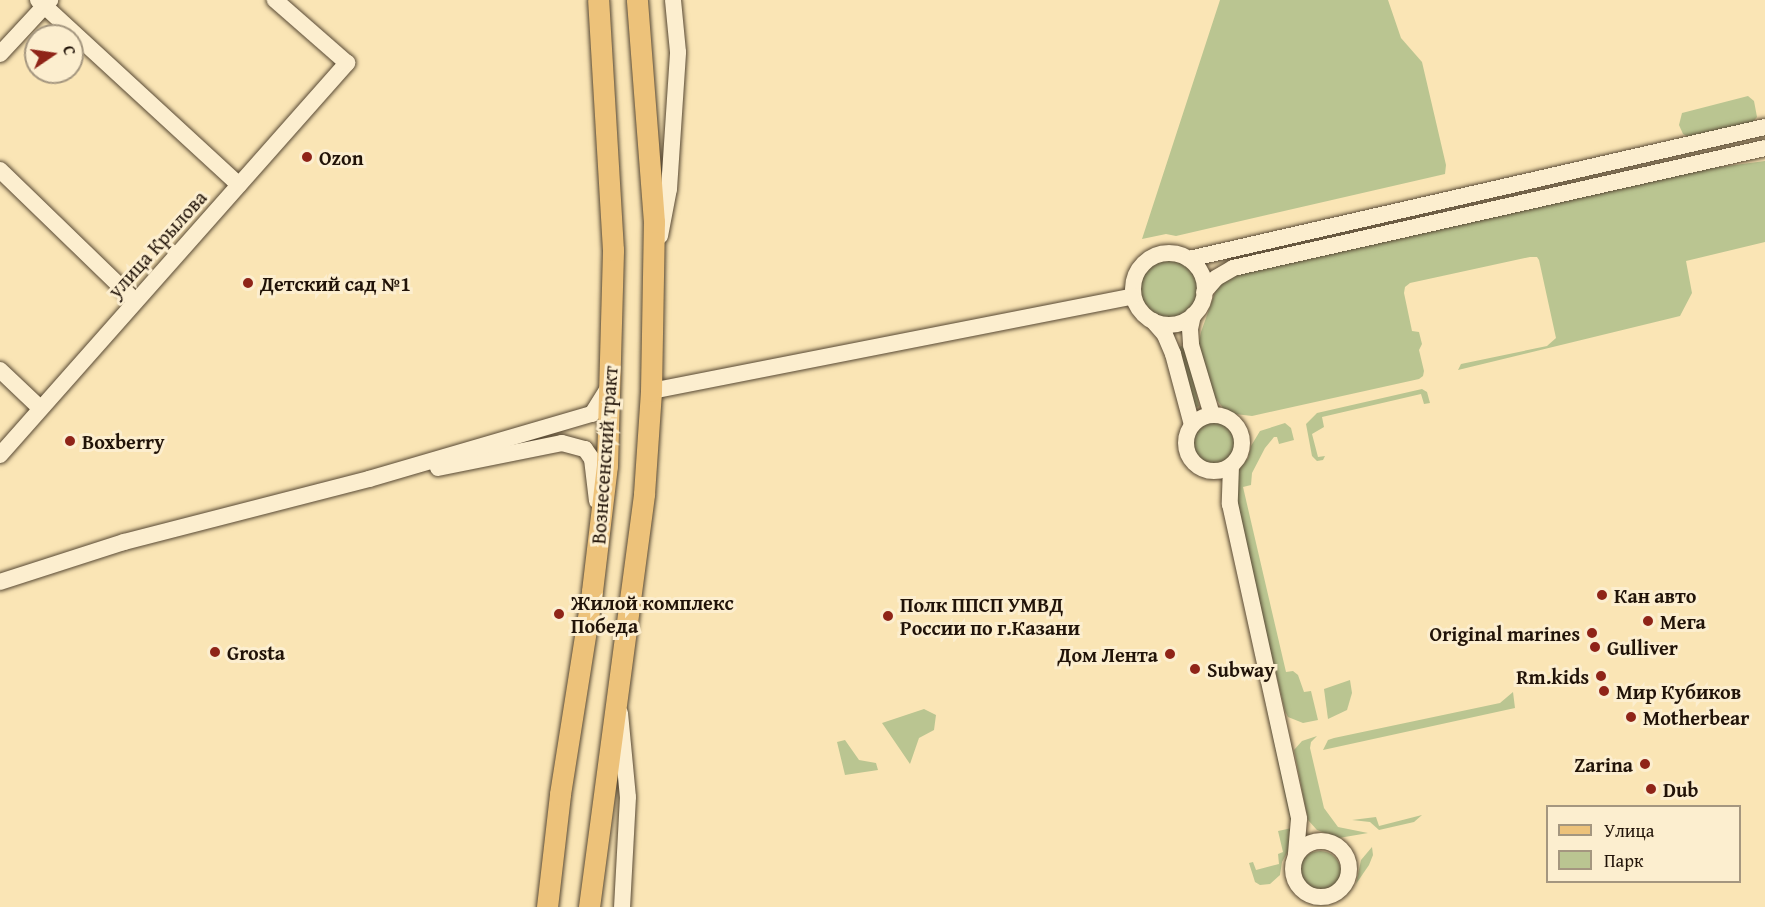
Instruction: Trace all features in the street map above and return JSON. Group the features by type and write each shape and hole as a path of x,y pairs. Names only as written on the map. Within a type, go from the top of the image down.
{"main road":[{"name":"Вознесенский тракт","path":"547,907 560,794 607,466 613,250 598,0"},
{"name":"Вознесенский тракт","path":"590,907 644,494 651,392 654,269 646,92 637,0"}],"street":[{"name":"улица Крылова","path":"0,455 347,63 275,0"},
{"path":"654,269 669,189 678,52 673,0"},
{"path":"0,54 44,2 238,185"},
{"path":"1189,259 1765,127"},
{"path":"1204,292 1216,278 1233,268 1765,148"},
{"path":"0,170 135,301"},
{"path":"1153,321 1176,324 1193,315 1200,307 1204,292 1202,275 1189,259 1172,253 1150,258 1138,270 1132,287 1137,306 1165,335 1173,354 1192,425"},
{"path":"651,392 1133,296"},
{"path":"1193,315 1190,329 1191,345 1212,415"},
{"path":"0,370 40,408"},
{"path":"0,582 124,542 369,479 592,414 611,383"},
{"path":"1212,415 1231,421 1241,435 1240,453 1231,466 1222,471 1204,470 1196,466 1187,451 1187,433 1192,425 1212,415"},
{"path":"369,479 475,463 562,443 585,448 592,459 600,524"},
{"path":"1231,466 1230,504 1299,819 1293,876 1306,900 1320,898 1331,901 1347,880 1349,863 1337,846 1319,841 1299,819"},
{"path":"1204,470 1230,504"},
{"path":"618,698 628,797 622,907"},
{"path":"1296,855 1302,848 1319,841"}],"green space":[{"path":"1220,0 1388,0 1401,38 1422,62 1446,165 1445,174 1176,236 1166,234 1142,239"},
{"path":"1748,96 1754,101 1757,117 1752,123 1689,137 1683,134 1679,125 1682,113"},
{"path":"1765,161 1765,242 1686,261 1692,293 1680,316 1458,370 1461,364 1547,346 1556,338 1539,260 1537,257 1530,257 1410,283 1405,287 1404,293 1412,331 1419,332 1422,344 1419,350 1424,371 1423,376 1419,379 1252,416 1235,414 1224,409 1212,394 1199,343 1217,287 1232,275 1689,171"},
{"path":"1169,258 1191,267 1200,289 1191,311 1169,320 1147,311 1138,289 1147,267"},
{"path":"1181,346 1186,348 1199,406 1195,408 1179,348"},
{"path":"1422,389 1427,392 1430,403 1424,404 1421,394 1322,417 1324,427 1312,434 1318,457 1325,456 1323,460 1317,461 1312,456 1306,424 1317,413"},
{"path":"1211,420 1227,427 1234,443 1227,459 1211,466 1195,459 1188,443 1195,427"},
{"path":"1285,423 1291,428 1294,440 1279,444 1277,437 1274,437 1265,448 1252,473 1251,485 1243,487 1286,672 1293,671 1298,675 1304,692 1311,691 1318,720 1303,723 1288,717 1285,711 1231,487 1233,478 1248,458 1251,446 1260,431"},
{"path":"1350,680 1352,693 1347,710 1328,719 1324,689"},
{"path":"1513,692 1515,708 1323,750 1328,740 1334,738 1500,703"},
{"path":"1265,701 1267,701 1293,828 1293,842 1282,862 1280,875 1270,884 1260,885 1255,882 1249,863 1253,862 1256,870 1279,864 1278,854 1283,852 1278,831 1292,828"},
{"path":"924,709 936,715 934,730 919,738 910,764 882,723"},
{"path":"1317,736 1311,742 1310,748 1324,808 1338,827 1368,833 1339,838 1317,830 1308,820 1294,750 1302,741"},
{"path":"845,740 859,760 876,763 878,770 845,775 837,742"},
{"path":"1422,815 1414,822 1379,830 1370,822 1352,820 1376,817 1379,826"},
{"path":"1372,847 1373,855 1369,865 1356,884 1361,860"},
{"path":"1320,851 1335,857 1341,872 1335,887 1320,893 1305,887 1299,872 1305,857"}],"place":[{"name":"Ozon","path":"307,157"},
{"name":"Детский сад №1","path":"248,283"},
{"name":"Boxberry","path":"70,441"},
{"name":"Кан авто","path":"1602,595"},
{"name":"Жилой комплекс Победа","path":"559,614"},
{"name":"Полк ППСП УМВД России по г.Казани","path":"888,616"},
{"name":"Мега","path":"1648,621"},
{"name":"Original marines","path":"1592,633"},
{"name":"Gulliver","path":"1595,647"},
{"name":"Grosta","path":"215,652"},
{"name":"Дом Лента","path":"1170,654"},
{"name":"Subway","path":"1195,669"},
{"name":"Rm.kids","path":"1601,676"},
{"name":"Мир Кубиков","path":"1604,691"},
{"name":"Motherbear","path":"1631,717"},
{"name":"Zarina","path":"1645,764"},
{"name":"Dub","path":"1651,789"}]}
